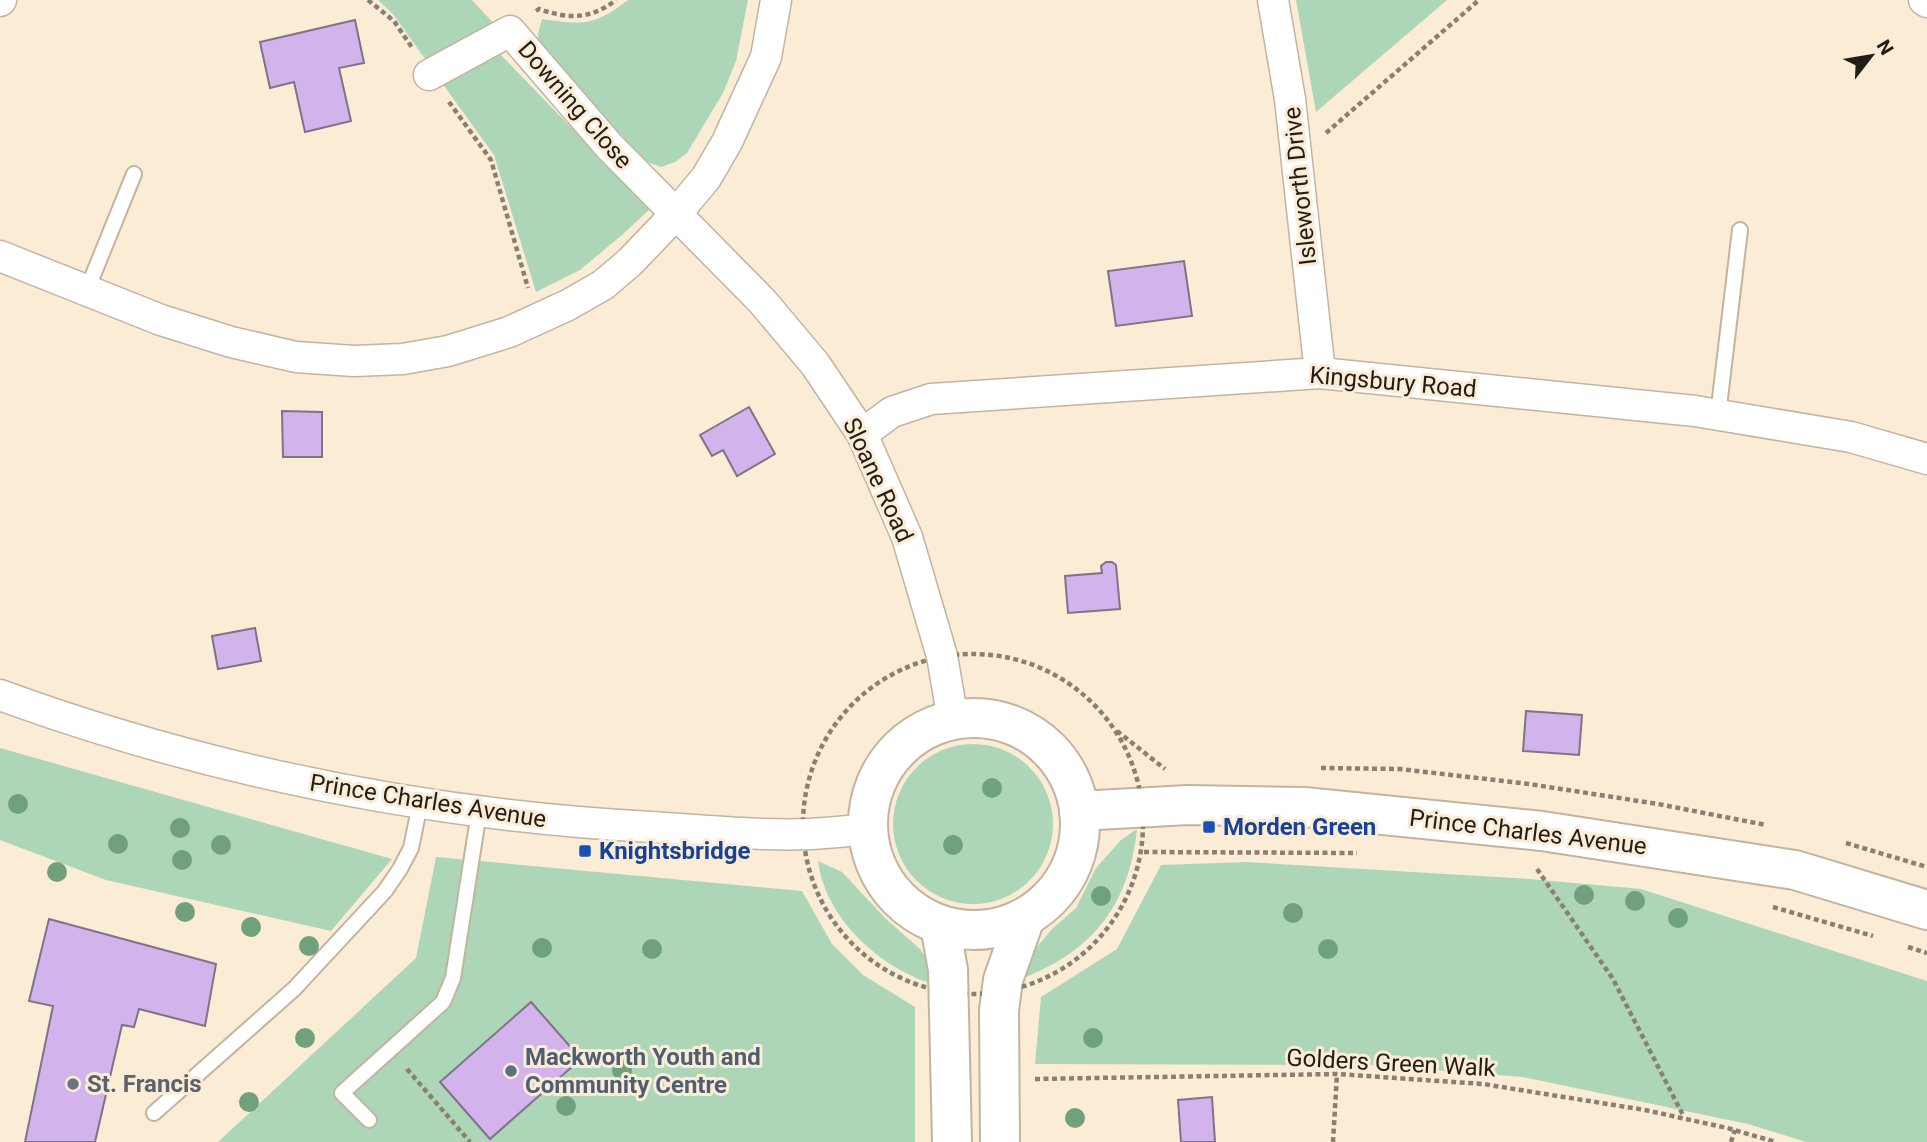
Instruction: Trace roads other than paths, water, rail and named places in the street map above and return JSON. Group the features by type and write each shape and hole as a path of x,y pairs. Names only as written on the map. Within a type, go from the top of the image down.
{"street":[{"path":"0,256 161,320 231,342 296,357 343,361 403,359 448,351 509,332 568,305 603,285 675,215 706,178 727,142 765,57 776,0"},
{"name":"Isleworth Drive","path":"1273,0 1290,99 1320,373"},
{"name":"Downing Close","path":"429,75 510,31 609,146 675,215"},
{"name":"Sloane Road","path":"675,215 762,301 815,363 862,433 907,537 942,656 953,720"},
{"name":"Kingsbury Road","path":"862,433 892,412 931,399 1320,373 1718,415 1851,437 1927,459"},
{"name":"Prince Charles Avenue","path":"0,695 65,719 156,746 269,774 420,804 560,822 805,834 868,829"},
{"path":"988,719 1021,729 1036,738 1070,778 1079,811 1080,832 1076,853 1057,891 1042,906 1024,918 1004,926 961,930 940,925 912,910 890,888 874,860 868,829 873,792 890,759 918,734 953,720 988,719"},
{"name":"Prince Charles Avenue","path":"1079,811 1188,805 1304,807 1542,831 1795,870 1927,910"},
{"path":"1000,1142 999,1010 1003,980 1024,918"},
{"path":"940,925 948,971 951,1142"}],"lane":[{"path":"87,290 134,174"},
{"path":"1718,415 1740,230"},
{"path":"154,1113 294,989 385,891 411,848 420,804"},
{"path":"369,1120 342,1093 443,1002 453,978 480,812"}],"place":[{"name":"Morden Green","path":"1209,827"},
{"name":"Knightsbridge","path":"585,851"},
{"name":"Mackworth Youth and Community Centre","path":"511,1071"},
{"name":"St. Francis","path":"73,1084"}]}
